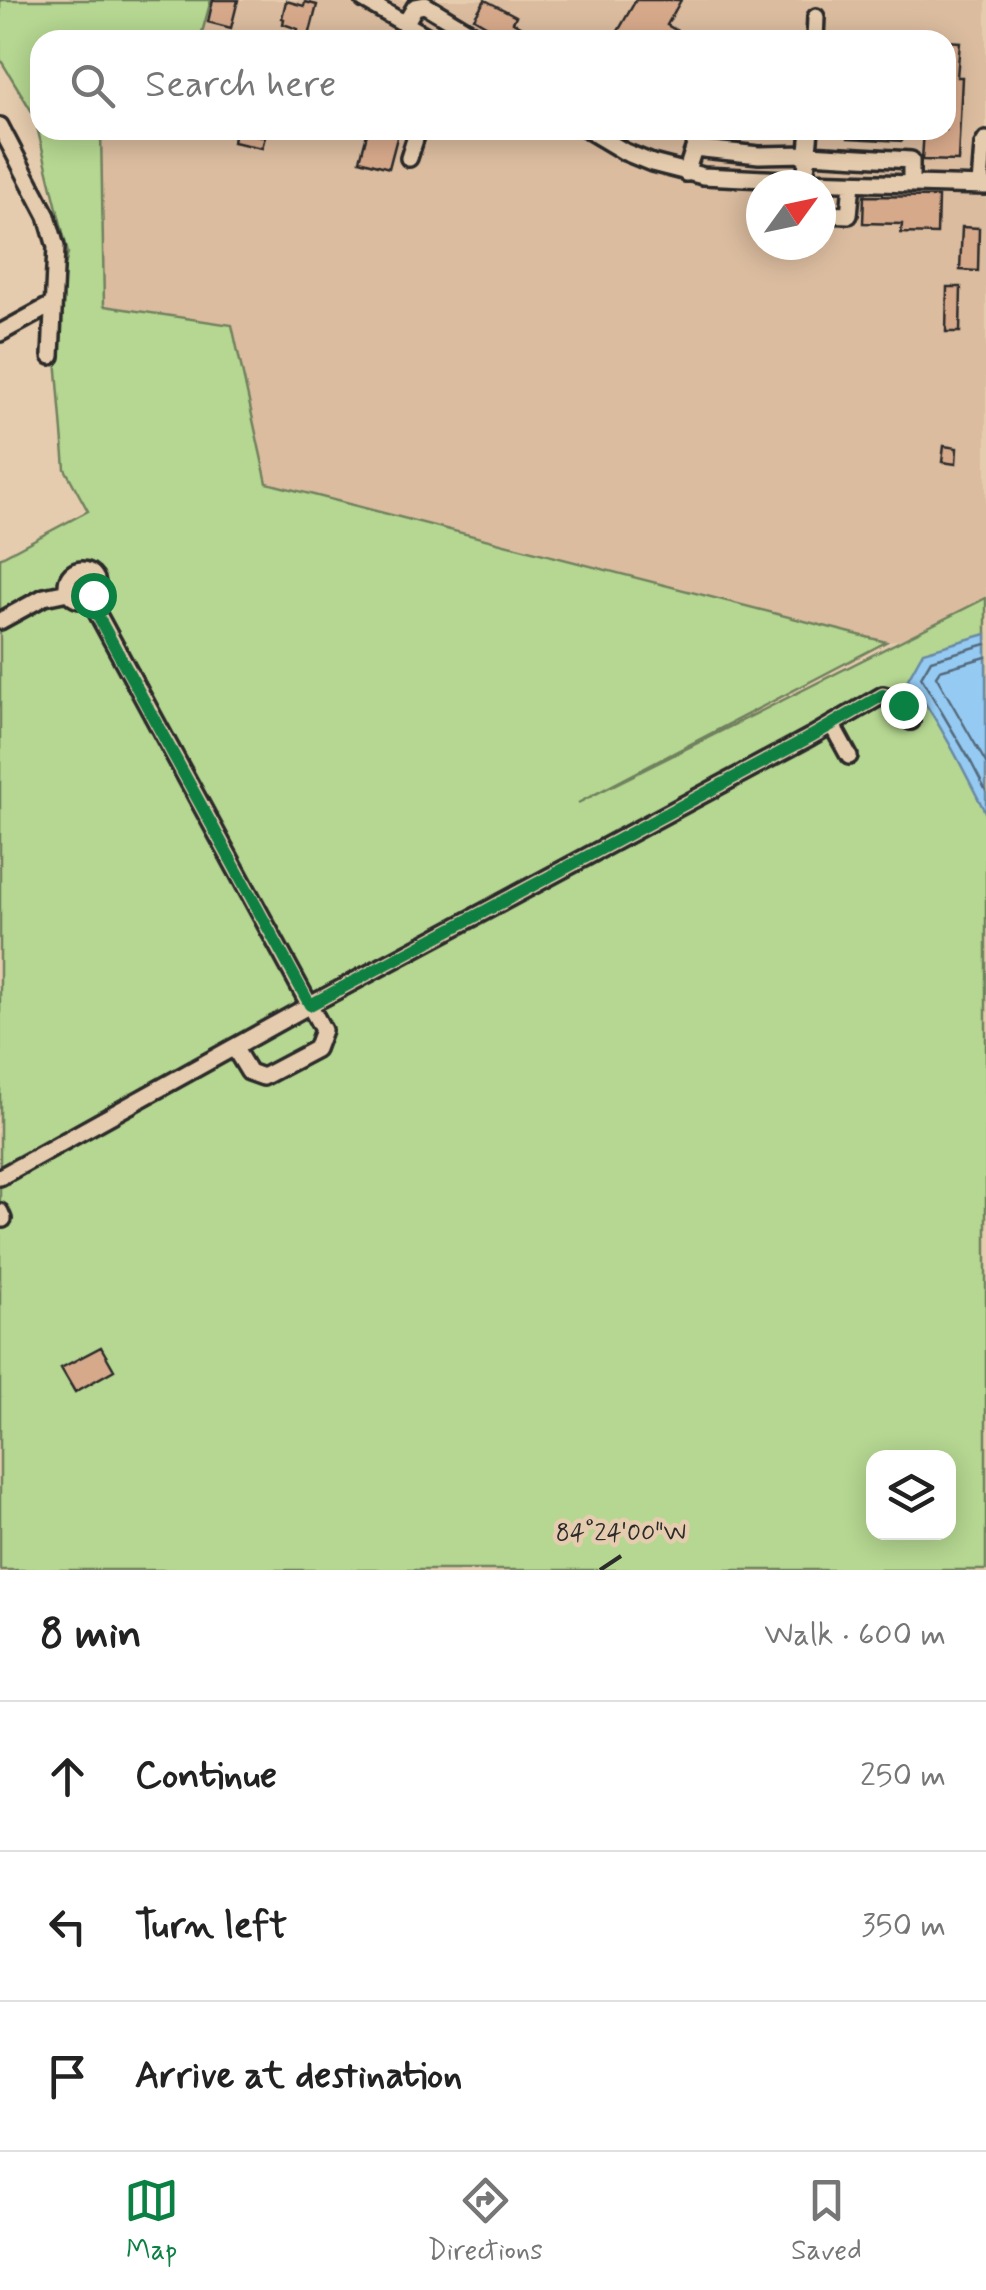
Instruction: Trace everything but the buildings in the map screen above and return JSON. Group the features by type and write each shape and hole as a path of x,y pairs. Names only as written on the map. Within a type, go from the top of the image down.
{"street":[{"path":"364,0 416,30"},
{"path":"405,24 415,6 425,5 464,30"},
{"path":"815,30 816,17"},
{"path":"440,30 448,19"},
{"path":"0,126 47,216 56,248 51,356"},
{"path":"409,158 415,140"},
{"path":"605,140 652,164 686,173 746,180"},
{"path":"686,173 697,140"},
{"path":"807,170 810,140"},
{"path":"836,182 983,186 986,140"},
{"path":"694,148 911,160 912,184"},
{"path":"732,179 734,153"},
{"path":"758,154 764,170"},
{"path":"836,215 848,215 852,182"},
{"path":"0,333 53,304"},
{"path":"0,620 44,597 68,592 80,600 88,598 95,591 96,581 86,570 76,571 68,577 68,592"},
{"path":"88,598 322,1030 316,1049 263,1077 248,1072 235,1048"},
{"path":"0,1178 310,1005 883,695 903,705 911,721"},
{"path":"832,724 849,756"}],"shaded area":[{"path":"211,0 986,0 986,623 886,642 267,483 231,325 104,306 101,140 956,140 956,30 203,30"}],"green space":[{"path":"0,0 211,0 203,30 30,30 30,108 0,59"},
{"path":"40,140 101,140 104,306 232,325 267,483 886,642 578,803 986,598 986,1570 0,1570 0,558 88,511 65,469 53,321 68,253"}],"water":[{"path":"986,634 986,814 940,728 908,679 923,652"}],"route":[{"path":"93,595 88,598 310,1005 883,695 903,705"}]}
